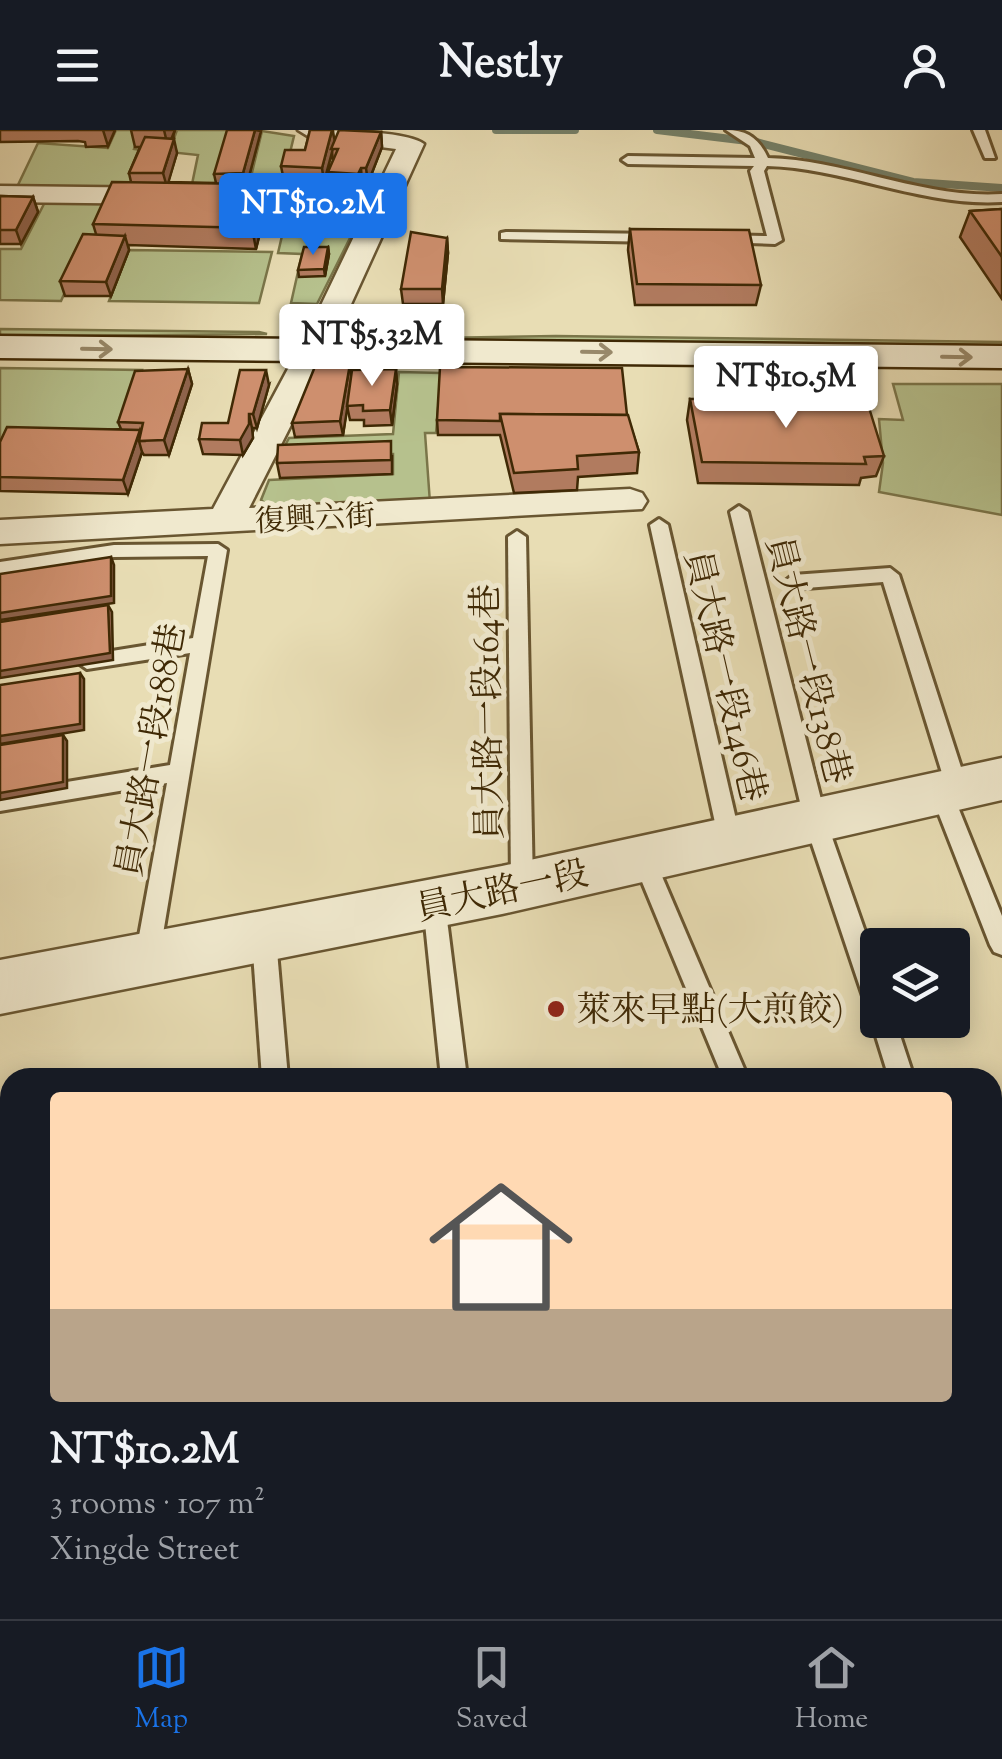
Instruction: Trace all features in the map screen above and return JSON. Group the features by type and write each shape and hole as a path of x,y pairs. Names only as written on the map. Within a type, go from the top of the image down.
{"main road":[{"path":"0,321 320,337 1002,358"},
{"path":"0,347 320,337 1002,330"},
{"name":"員大路一段","path":"0,987 146,962 522,886 967,787"}],"street":[{"path":"221,536 411,144 311,130"},
{"path":"0,194 386,198"},
{"name":"復興六街","path":"0,532 221,536 630,502"}],"lane":[{"path":"732,130 755,144 762,162"},
{"path":"979,130 990,155"},
{"path":"628,160 805,163 970,200 1002,198"},
{"path":"698,239 775,240 757,170 762,162"},
{"path":"506,236 679,238"},
{"name":"員大路一段138巷","path":"739,512 816,823 860,952"},
{"name":"員大路一段146巷","path":"659,525 730,841"},
{"path":"0,568 221,536"},
{"name":"員大路一段188巷","path":"146,962 221,536"},
{"name":"員大路一段164巷","path":"517,537 522,886"},
{"path":"793,582 890,575 967,787 1002,946"},
{"path":"74,664 202,644"},
{"path":"0,802 178,772"},
{"path":"644,860 732,1068"},
{"path":"434,904 453,1068"},
{"path":"264,939 274,1068"},
{"path":"888,1038 899,1068"}],"green space":[{"path":"116,130 141,130 134,149 148,151 132,188 17,187 38,143 108,148"},
{"path":"177,130 233,130 216,189 191,189 198,155 169,152"},
{"path":"262,131 294,136 281,190 248,189"},
{"path":"45,202 117,203 96,249 84,250 61,301 0,300 0,249 21,249"},
{"path":"285,223 356,226 317,304 291,303 302,254 278,253"},
{"path":"129,250 272,252 259,303 109,301"},
{"path":"0,329 259,332 267,334 0,337"},
{"path":"556,336 1002,342 1002,348 378,339"},
{"path":"0,368 142,370 120,437 0,464"},
{"path":"399,372 441,373 436,433 425,433 430,503 274,511 261,500 269,480 393,474 393,454 278,459 289,438 393,434"},
{"path":"893,384 1002,384 1002,515 879,492 883,463 879,419 903,420"}],"building":[{"path":"227,130 255,130 243,173 214,174"},
{"path":"310,130 332,130 322,168 281,166 285,150 305,150"},
{"path":"339,130 381,132 366,168 358,174 328,172 338,149 331,149"},
{"path":"145,137 174,139 163,173 129,173"},
{"path":"112,182 263,184 252,228 93,224"},
{"path":"288,190 352,191 362,197 355,211 284,208"},
{"path":"0,196 33,197 16,230 0,230"},
{"path":"1002,209 1002,257 970,211"},
{"path":"630,229 749,230 761,285 637,284"},
{"path":"411,232 447,238 442,289 401,289"},
{"path":"83,234 125,236 106,282 60,281"},
{"path":"304,247 328,247 324,269 298,270"},
{"path":"316,364 350,364 340,421 292,423"},
{"path":"440,367 622,368 627,415 500,414 500,421 437,420"},
{"path":"188,369 164,440 139,441 143,423 118,422 135,371"},
{"path":"396,369 390,410 363,411 363,405 347,406 352,370"},
{"path":"240,370 266,370 253,414 249,414 249,424 240,440 199,439 202,423 228,423"},
{"path":"866,398 884,456 864,457 866,464 702,462 690,399"},
{"path":"500,414 628,415 639,452 577,456 578,469 514,473"},
{"path":"7,427 140,430 123,480 0,477 0,442"},
{"path":"391,441 391,460 277,463 278,445"},
{"path":"111,557 111,596 0,613 0,574"},
{"path":"108,605 110,653 0,671 0,622"},
{"path":"80,673 80,724 0,736 0,685"},
{"path":"63,735 63,782 0,793 0,745"}],"waterway":[{"path":"496,130 575,130"},
{"path":"657,130 756,142 913,182 1002,188"}],"place":[{"name":"萊來早點(大煎餃)","path":"556,1009"}]}
